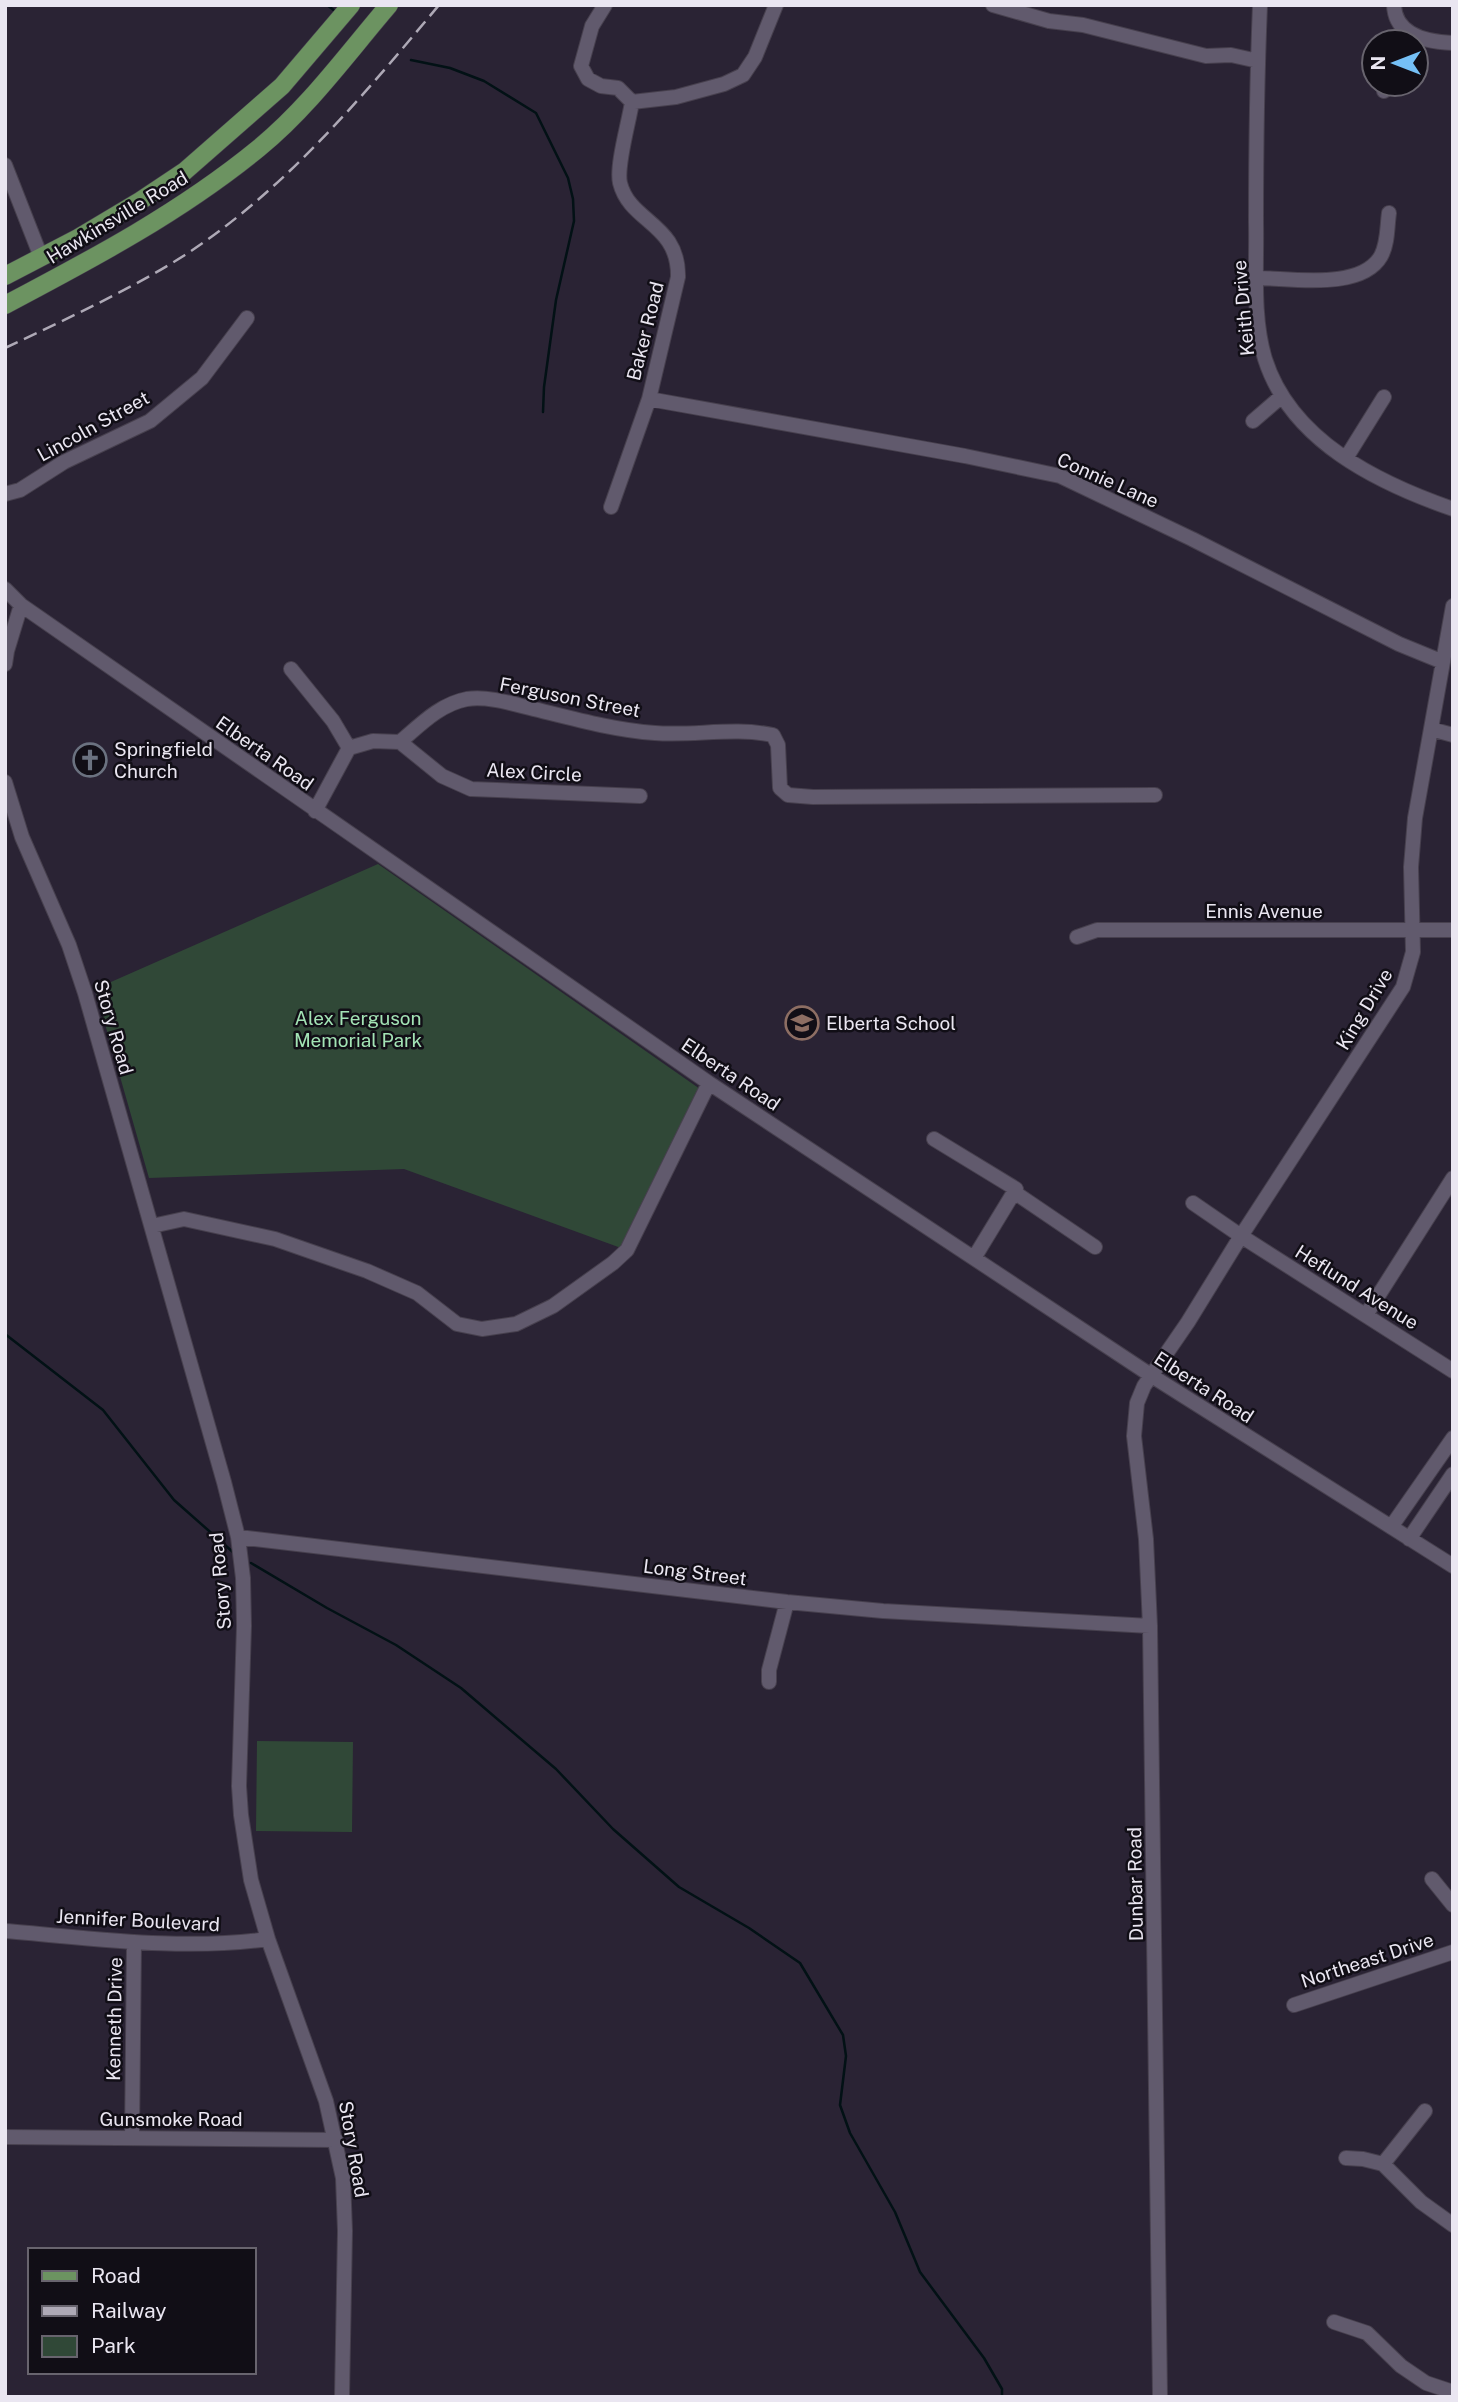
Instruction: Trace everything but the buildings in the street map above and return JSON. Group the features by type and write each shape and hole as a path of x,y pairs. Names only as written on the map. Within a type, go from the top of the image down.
{"main road":[{"name":"Hawkinsville Road","path":"5,276 140,201 185,171 282,86 351,5"},
{"name":"Hawkinsville Road","path":"5,305 155,224 261,146 306,103 389,5"}],"street":[{"path":"605,5 592,26 581,66 588,79 601,86 618,88 632,102 676,97 724,84 743,75 755,57 776,5"},
{"path":"993,5 1018,9 1049,21 1083,25 1206,56 1231,55 1258,61"},
{"name":"Keith Drive","path":"1260,5 1257,278 1260,334 1265,358 1282,396 1311,431 1364,471 1453,509"},
{"path":"1394,5 1401,28"},
{"path":"1430,41 1453,43"},
{"name":"Baker Road","path":"611,508 649,398 678,277 679,261 662,231 639,211 623,192 619,179 632,102"},
{"path":"5,165 41,257"},
{"path":"1257,278 1335,281 1351,276 1380,257 1386,240 1389,213"},
{"name":"Lincoln Street","path":"5,495 20,490 64,462 150,421 202,378 247,318"},
{"path":"1253,421 1282,396"},
{"path":"1346,458 1384,397"},
{"name":"Connie Lane","path":"649,398 1060,476 1192,539 1399,644 1443,662"},
{"name":"Elberta Road","path":"5,589 21,606 709,1083 1152,1377 1453,1566"},
{"path":"5,664 21,606"},
{"name":"King Drive","path":"1152,1377 1403,987 1413,953 1412,867 1415,818 1453,606"},
{"path":"290,669 334,721 349,748"},
{"name":"Ferguson Street","path":"400,742 436,712 450,704 468,699 490,700 612,727 656,733 736,732 773,735 778,745 780,788 788,795 1155,794"},
{"path":"1431,729 1453,735"},
{"path":"315,811 349,748 373,741 400,742"},
{"name":"Alex Circle","path":"400,742 442,776 471,789 640,796"},
{"name":"Story Road","path":"5,782 22,837 77,969 238,1537 243,1578 244,1626 239,1756 241,1815 251,1880 268,1939 313,2060 336,2140 343,2178 345,2209 342,2397"},
{"name":"Ennis Avenue","path":"1077,937 1097,930 1453,930"},
{"path":"152,1226 184,1219 275,1239 367,1271 417,1293 457,1324 482,1329 516,1324 553,1306 627,1250 709,1083"},
{"path":"934,1139 1016,1189 974,1258"},
{"path":"1366,1315 1453,1178"},
{"path":"1014,1192 1095,1247"},
{"name":"Heflund Avenue","path":"1193,1203 1453,1371"},
{"name":"Dunbar Road","path":"1152,1377 1144,1386 1137,1403 1134,1436 1146,1539 1150,1626 1160,2397"},
{"path":"1391,1527 1453,1438"},
{"path":"1409,1539 1453,1474"},
{"name":"Long Street","path":"238,1537 788,1602 883,1611 1150,1626"},
{"path":"769,1682 774,1647 788,1602"},
{"path":"1432,1880 1453,1905"},
{"name":"Jennifer Boulevard","path":"5,1931 134,1942 228,1945 268,1939"},
{"name":"Kenneth Drive","path":"132,2138 134,1942"},
{"name":"Northeast Drive","path":"1294,2005 1453,1952"},
{"path":"1383,2164 1425,2111"},
{"name":"Gunsmoke Road","path":"5,2137 336,2140"},
{"path":"1346,2158 1383,2164 1421,2202 1453,2225"},
{"path":"1335,2322 1367,2333 1401,2365 1426,2383 1453,2392"}],"green space":[{"name":"Alex Ferguson Memorial Park","path":"378,864 700,1089 621,1248 404,1169 149,1178 95,989"},
{"path":"257,1741 353,1742 352,1832 256,1831"}],"waterway":[{"path":"327,5 335,11"},
{"path":"411,60 450,68 484,81 536,113 568,178 574,221 556,300 543,412"},
{"path":"5,1334 103,1410 174,1500 234,1553"},
{"path":"251,1563 396,1645 461,1688 556,1769 613,1829 679,1887 749,1928 800,1963 843,2035 846,2056 840,2105 850,2133 895,2212 920,2272 984,2358 1002,2389 1002,2397"}],"railway":[{"path":"5,348 141,281 222,229 321,140 439,5"}],"place":[{"name":"Springfield Church","path":"90,760"},
{"name":"Elberta School","path":"802,1023"}]}
